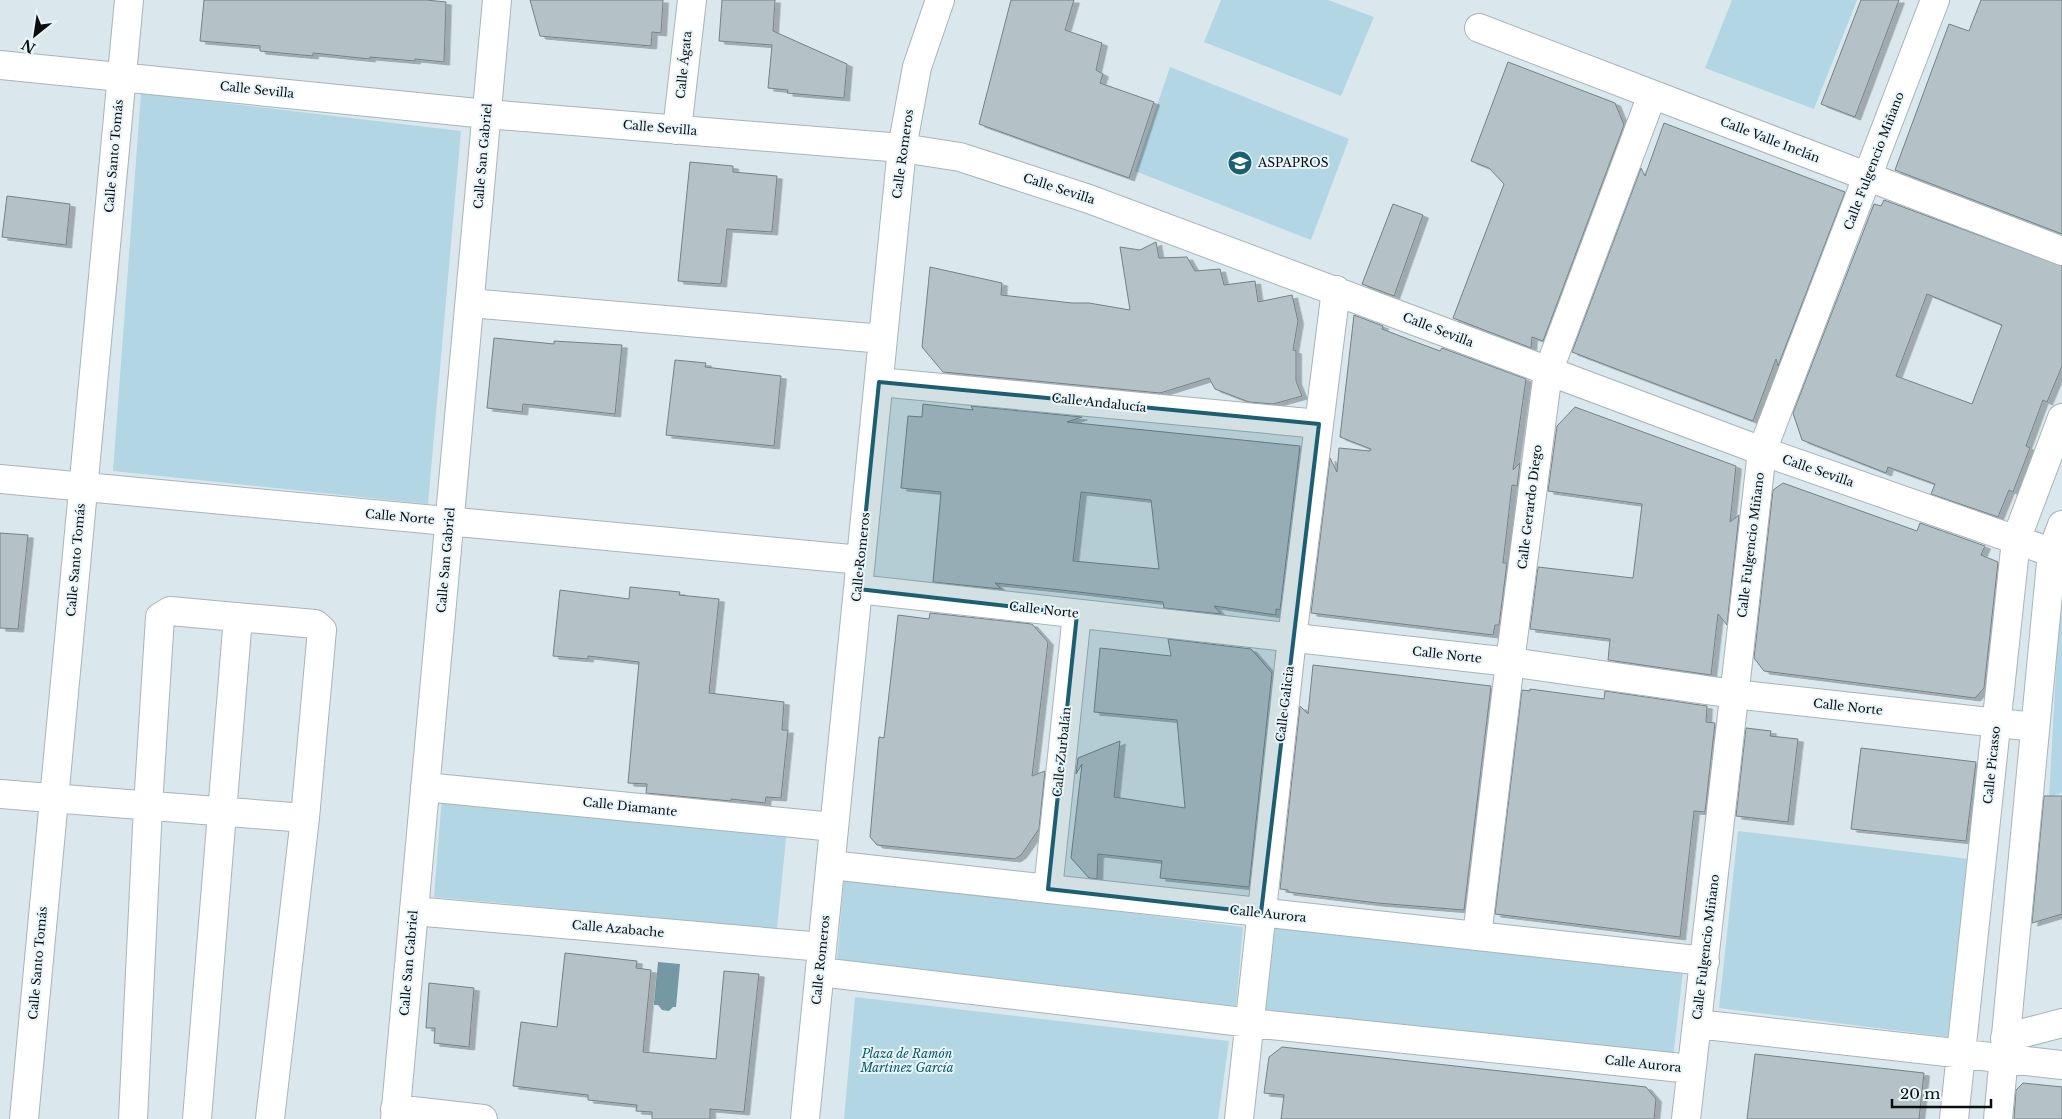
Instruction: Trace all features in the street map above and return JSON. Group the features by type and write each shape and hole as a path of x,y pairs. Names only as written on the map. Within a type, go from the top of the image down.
{"street":[{"name":"Calle Santo Tomás","path":"24,1119 129,0"},
{"name":"Calle San Gabriel","path":"395,1114 498,0"},
{"name":"Calle Ágata","path":"677,130 692,0"},
{"name":"Calle Romeros","path":"805,1119 902,148 917,67 940,0"},
{"name":"Calle Fulgencio Miñano","path":"1686,1119 1762,451 1935,0"},
{"name":"Calle Valle Inclán","path":"1479,28 2062,250"},
{"name":"Calle Sevilla","path":"0,65 487,114 902,148 960,157 1089,199 1762,451 2057,554"},
{"name":"Calle Gerardo Diego","path":"1477,936 1548,372 1652,95"},
{"name":"Calle Galicia","path":"1239,1119 1292,638 1336,290"},
{"path":"470,303 883,339"},
{"name":"Calle Andalucía","path":"879,382 1319,424"},
{"name":"Calle Picasso","path":"1954,1119 2016,540 2062,418"},
{"name":"Calle Norte","path":"0,479 861,560"},
{"path":"1998,1119 2035,727 2062,525"},
{"name":"Calle Norte","path":"858,589 1510,662 1734,694 2035,727"},
{"path":"133,1119 148,806 160,617 170,611 315,624 322,630 305,818 270,1119"},
{"name":"Calle Zurbalán","path":"1048,889 1077,614"},
{"path":"197,1119 238,617"},
{"name":"Calle Diamante","path":"425,788 834,827"},
{"path":"0,794 305,818"},
{"name":"Calle Aurora","path":"831,865 1705,961"},
{"name":"Calle Azabache","path":"414,911 821,960"},
{"name":"Calle Aurora","path":"821,960 1251,1023 1691,1069"},
{"path":"1697,1024 1961,1054 2004,1048 2062,1023"},
{"path":"2004,1048 2062,1065"},
{"path":"395,1114 483,1119"}],"highlighted area":[{"path":"879,382 1319,424 1261,913 1048,889 1077,614 858,589"}],"green space":[{"path":"1221,0 1328,0 1374,17 1341,96 1204,42"},
{"path":"1732,0 1857,0 1814,109 1705,68"},
{"path":"1170,67 1349,139 1311,240 1135,171"},
{"path":"141,93 461,131 428,504 113,471"},
{"path":"2062,598 2062,793 2049,797 2060,599"},
{"path":"442,796 787,829 777,929 434,897"},
{"path":"1738,831 1969,859 1948,1037 1719,1008"},
{"path":"844,877 1243,927 1236,1006 837,962"},
{"path":"1273,924 1683,972 1673,1057 1262,1011"},
{"name":"Plaza de Ramón Martinez García","path":"855,997 1229,1041 1218,1119 844,1119"}],"shaded area":[{"path":"658,962 680,964 676,1007 669,1011 662,1010 658,1005 654,1005"}],"building":[{"path":"204,0 426,0 446,2 444,62 370,57 370,59 313,53 313,56 260,51 260,46 200,41"},
{"path":"530,0 663,0 661,33 652,32 651,46 540,36"},
{"path":"722,0 775,0 773,31 847,64 844,98 787,93 788,90 768,88 772,45 719,41"},
{"path":"1011,0 1074,0 1065,30 1102,43 1096,70 1103,74 1100,83 1154,102 1129,178 979,124"},
{"path":"1861,0 1899,0 1855,117 1821,104"},
{"path":"1981,0 2062,0 2062,234 1895,170 1949,24 1969,31"},
{"path":"1508,62 1615,103 1624,125 1543,341 1532,337 1531,348 1453,318 1504,184 1489,168 1471,161"},
{"path":"1664,123 1845,192 1778,366 1776,359 1753,421 1572,352 1641,168 1645,176"},
{"path":"690,162 733,166 733,172 777,176 772,232 727,229 721,284 678,281"},
{"path":"7,196 70,204 66,245 2,237"},
{"path":"1884,200 2062,266 2062,366 2047,402 2043,400 2026,446 2030,448 2013,492 2009,490 1998,517 1931,494 1935,484 1888,467 1886,473 1802,440 1793,413 1874,204 1881,206","holes":["1927,294 2002,325 1972,404 1896,376"]},
{"path":"1393,204 1423,215 1394,296 1362,284"},
{"path":"1156,242 1159,258 1187,257 1195,271 1220,269 1224,285 1255,281 1258,302 1292,295 1298,321 1293,350 1296,351 1296,381 1302,396 1273,404 1249,402 1215,389 1209,378 1160,393 943,372 922,347 930,267 1002,283 1001,295 1072,303 1089,303 1130,310 1120,247 1140,250"},
{"path":"1354,315 1383,326 1382,329 1413,341 1440,351 1442,348 1526,379 1513,470 1520,463 1517,486 1512,485 1503,563 1507,563 1499,625 1495,625 1493,635 1311,613 1330,458 1337,472 1339,448 1370,451 1371,449 1340,437"},
{"path":"494,338 554,344 554,341 622,345 615,414 523,404 522,412 487,408"},
{"path":"675,360 706,363 705,367 781,376 774,446 666,435"},
{"path":"923,404 973,410 971,406 1082,417 1067,422 1300,446 1280,610 1276,609 1276,615 1214,606 1221,614 1164,608 1163,602 1070,591 995,583 1001,589 933,582 941,492 901,488 908,416 922,417","holes":["1081,492 1151,500 1159,569 1073,561"]},
{"path":"1575,407 1736,466 1730,522 1739,515 1727,625 1718,614 1711,675 1608,660 1610,639 1530,629 1538,567 1633,578 1642,504 1548,491 1557,426"},
{"path":"1783,483 1917,531 1920,523 1985,546 1981,555 1998,562 1984,688 1975,698 1764,671 1754,658 1773,490"},
{"path":"0,533 28,535 18,629 0,628"},
{"path":"630,587 680,592 679,595 719,599 709,693 784,702 782,730 788,730 781,798 766,797 765,803 646,793 647,784 628,783 639,662 588,656 588,659 553,656 560,590 629,599"},
{"path":"930,613 1032,624 1048,642 1032,776 1045,771 1039,829 1021,855 1015,859 877,845 870,837 879,737 884,738 898,615 929,619"},
{"path":"1168,639 1251,649 1272,673 1249,887 1160,878 1162,861 1098,854 1097,879 1089,878 1071,858 1082,764 1076,774 1078,758 1120,741 1114,797 1185,808 1177,720 1094,712 1100,648 1171,656"},
{"path":"1313,665 1491,686 1464,910 1377,903 1288,892 1288,890 1280,889 1300,706 1308,714"},
{"path":"1530,689 1604,699 1605,691 1707,706 1706,722 1715,723 1705,812 1694,811 1680,937 1495,914 1522,690 1530,691"},
{"path":"1746,728 1771,731 1770,736 1798,739 1788,822 1736,816"},
{"path":"1861,748 1976,762 1966,841 1851,829"},
{"path":"2044,796 2062,796 2062,914 2032,923"},
{"path":"565,953 637,961 636,968 651,970 643,1052 716,1059 724,971 759,974 744,1112 710,1109 710,1119 652,1119 652,1112 636,1111 637,1105 588,1100 588,1095 513,1086 521,1022 557,1027"},
{"path":"429,983 474,988 469,1047 434,1043 435,1028 426,1028"},
{"path":"1282,1047 1646,1087 1656,1099 1654,1119 1281,1119 1284,1095 1264,1093 1269,1057"},
{"path":"1755,1054 1924,1073 1919,1119 1747,1119"},
{"path":"2023,1083 2062,1087 2062,1119 2014,1119 2016,1090"}],"place":[{"name":"ASPAPROS","path":"1240,163"}]}
